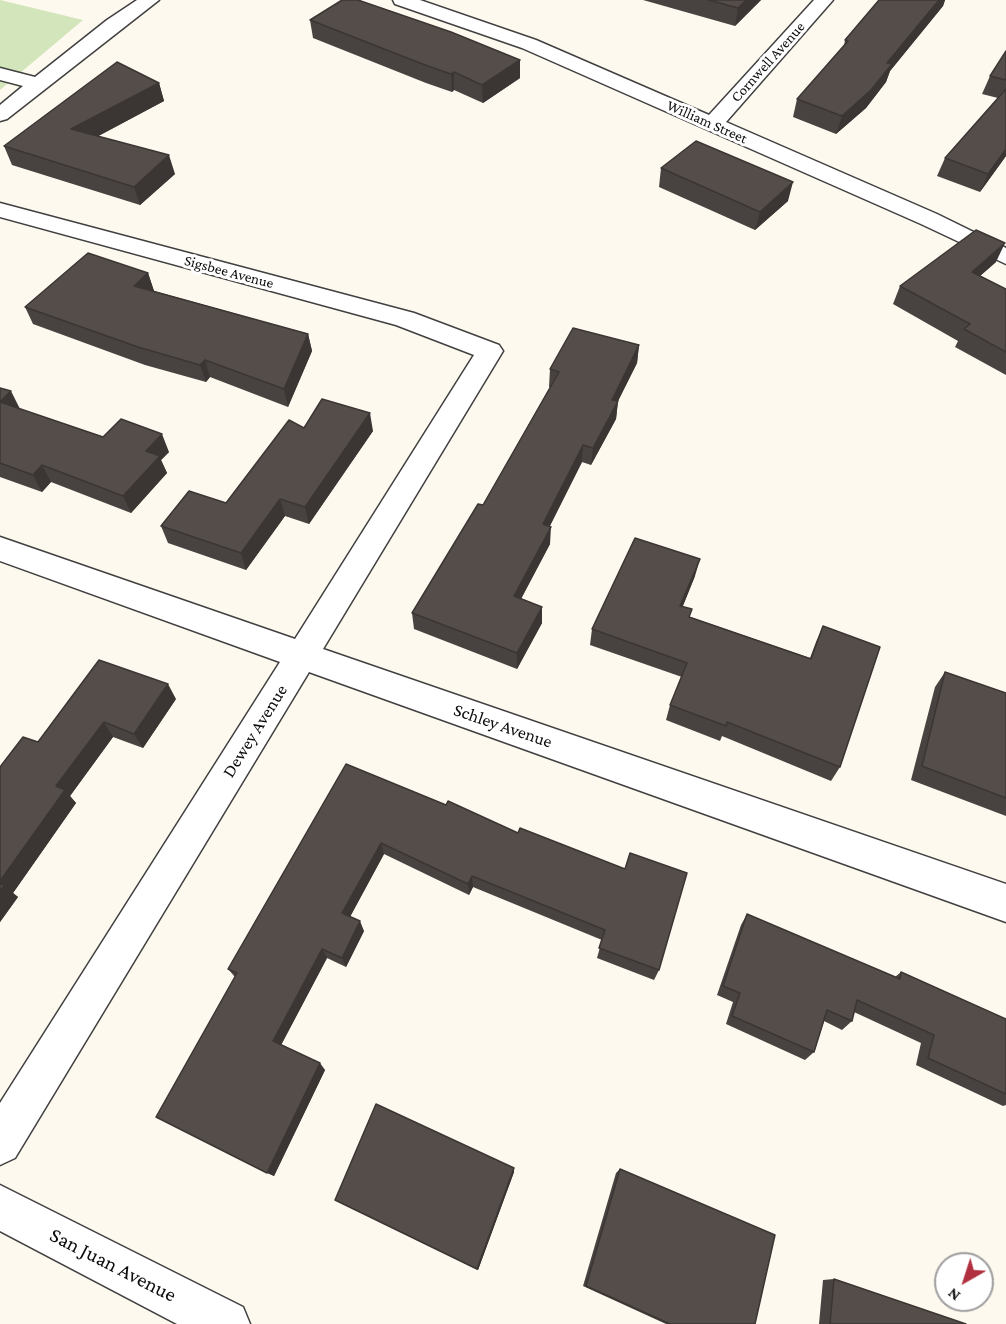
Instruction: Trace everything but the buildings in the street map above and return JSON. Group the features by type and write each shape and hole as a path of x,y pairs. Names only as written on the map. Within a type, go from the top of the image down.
{"street":[{"path":"0,115 93,41 150,0"},
{"name":"William Street","path":"402,0 470,13 529,44 929,219 1006,257"},
{"name":"Cornwell Avenue","path":"712,125 824,0"},
{"path":"0,74 39,84"},
{"name":"Sigsbee Avenue","path":"0,210 405,319 456,338"},
{"name":"Dewey Avenue","path":"0,1143 490,351 456,338"},
{"name":"Schley Avenue","path":"0,549 1006,903"},
{"name":"San Juan Avenue","path":"0,1207 226,1324"}],"green space":[{"path":"0,0 83,20 0,90"}]}
